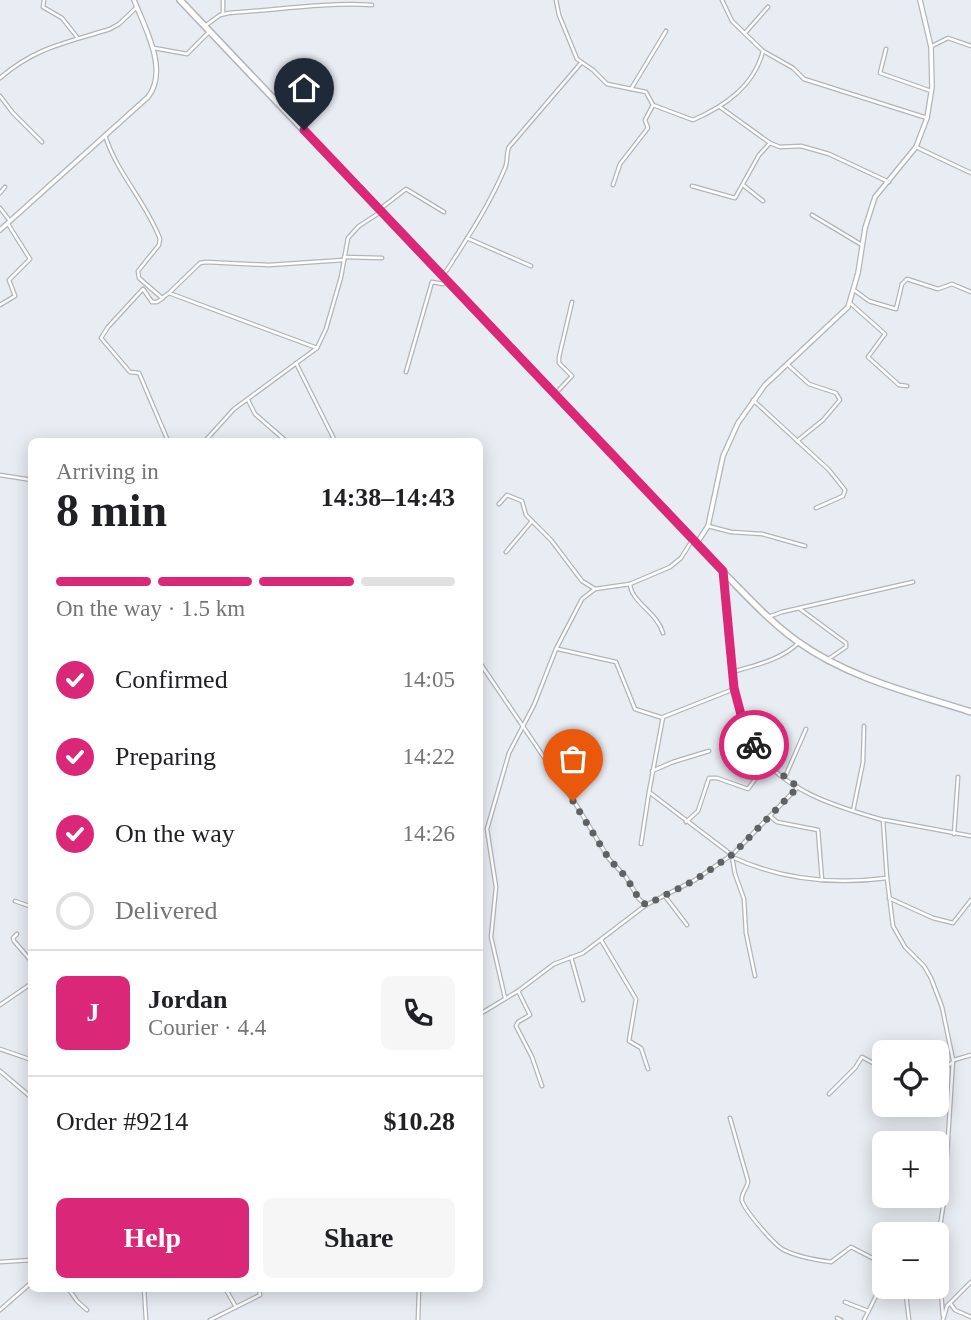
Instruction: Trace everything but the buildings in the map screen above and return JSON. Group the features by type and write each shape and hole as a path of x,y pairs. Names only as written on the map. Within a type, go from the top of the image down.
{"main road":[{"path":"180,0 768,617 799,642 828,660 881,683 971,712"}],"street":[{"path":"44,0 43,7 62,18 78,38"},
{"path":"0,230 154,90 157,70 152,48 134,0"},
{"path":"223,0 223,15"},
{"path":"556,0 572,51 581,63 607,84 646,92 653,105 693,120 720,107 755,74 763,51"},
{"path":"722,0 732,21 763,51 793,68 804,79 927,118"},
{"path":"505,998 491,937 496,887 487,829 509,753 582,599 595,589 630,584 670,567 681,558 708,526 723,456 752,400 850,303 875,197 916,147 927,118 931,91 931,47 920,0"},
{"path":"152,48 187,54 207,29 223,15 328,4 372,5"},
{"path":"0,79 14,65 34,54 110,29 137,7"},
{"path":"745,33 768,7"},
{"path":"631,89 666,31"},
{"path":"931,47 948,38 971,46"},
{"path":"886,49 880,73 931,91"},
{"path":"442,276 467,238 506,166 509,147 581,63"},
{"path":"0,96 42,142"},
{"path":"613,185 624,157 649,128 645,120 653,105"},
{"path":"720,107 780,148 801,146 829,154 889,182"},
{"path":"105,135 112,157 160,239 159,245 137,276 163,298"},
{"path":"692,186 733,199 737,197 759,155 771,143"},
{"path":"916,147 971,173"},
{"path":"743,185 763,201"},
{"path":"0,193 5,187"},
{"path":"208,438 234,409 317,348 326,329 351,233 406,189 444,212"},
{"path":"0,208 30,259 9,280 15,296 0,306"},
{"path":"811,215 862,245"},
{"path":"467,238 531,266"},
{"path":"167,438 139,373 130,372 101,338 143,289 152,302 157,302 200,263 206,262 269,265 344,258 382,258"},
{"path":"854,290 869,301 896,309 902,284 907,279 938,289 952,284 971,292"},
{"path":"406,372 432,282 443,284 447,281"},
{"path":"170,293 317,348"},
{"path":"555,394 572,376 559,363 572,302"},
{"path":"850,303 885,334 868,357 899,385 907,386"},
{"path":"296,363 334,438"},
{"path":"787,364 809,384 836,393 840,400 796,442"},
{"path":"248,400 255,414 283,438"},
{"path":"752,400 829,470 845,490 843,496 816,508"},
{"path":"0,475 28,479"},
{"path":"499,505 506,495 521,500 523,511 551,540 582,582 595,589"},
{"path":"506,552 532,521"},
{"path":"708,526 731,532 762,534 805,546"},
{"path":"723,571 734,688 745,730 767,763 798,787 828,803 883,820 971,836"},
{"path":"768,617 913,582"},
{"path":"630,584 631,591 652,612 663,633"},
{"path":"799,608 846,643 846,647 828,660"},
{"path":"732,672 760,664 794,648 799,642"},
{"path":"556,649 616,662 635,709 663,718"},
{"path":"483,667 577,806 609,859 646,905"},
{"path":"641,844 663,718 734,688"},
{"path":"853,811 863,762 864,726"},
{"path":"785,777 806,729"},
{"path":"652,771 709,751"},
{"path":"686,822 698,811 709,778 717,778 748,789 767,763"},
{"path":"954,834 958,778"},
{"path":"483,1012 518,991 554,964 583,953 646,905 695,880 732,855 798,787"},
{"path":"649,792 732,855 756,868 786,876 822,880 865,881 887,878"},
{"path":"771,816 777,822 818,830 822,880"},
{"path":"883,820 893,926 905,947 924,966 937,994 953,1061 941,1222"},
{"path":"732,855 734,874 744,899 746,933 755,976"},
{"path":"664,895 687,925"},
{"path":"889,898 933,918 953,923 971,900"},
{"path":"15,901 28,906"},
{"path":"17,934 13,938 14,941 28,957"},
{"path":"601,940 636,999 629,1041 641,1048 648,1069"},
{"path":"571,957 583,1000"},
{"path":"0,1005 28,986"},
{"path":"518,991 530,1015 518,1022 517,1029 525,1040 542,1086"},
{"path":"0,1049 28,1059"},
{"path":"949,1064 971,1055"},
{"path":"829,1094 862,1057 872,1062"},
{"path":"0,1071 28,1095"},
{"path":"730,1118 748,1181 742,1194 743,1202 778,1245 788,1251 831,1262 851,1247 872,1258"},
{"path":"0,1262 28,1260"},
{"path":"943,1318 950,1303 971,1282"},
{"path":"0,1310 28,1286"},
{"path":"70,1292 87,1310"},
{"path":"144,1292 146,1320"},
{"path":"227,1292 236,1307"},
{"path":"209,1320 260,1295 260,1292"},
{"path":"418,1320 419,1292"},
{"path":"864,1320 875,1299"},
{"path":"907,1299 909,1320"},
{"path":"940,1299 943,1318"},
{"path":"845,1302 867,1311"},
{"path":"950,1303 955,1310 971,1317"}],"way so far":[{"path":"573,801 609,859 646,905 695,880 733,854 798,787 767,763 754,745"}],"route":[{"path":"304,130 723,571 734,688 745,730 754,745"}]}
